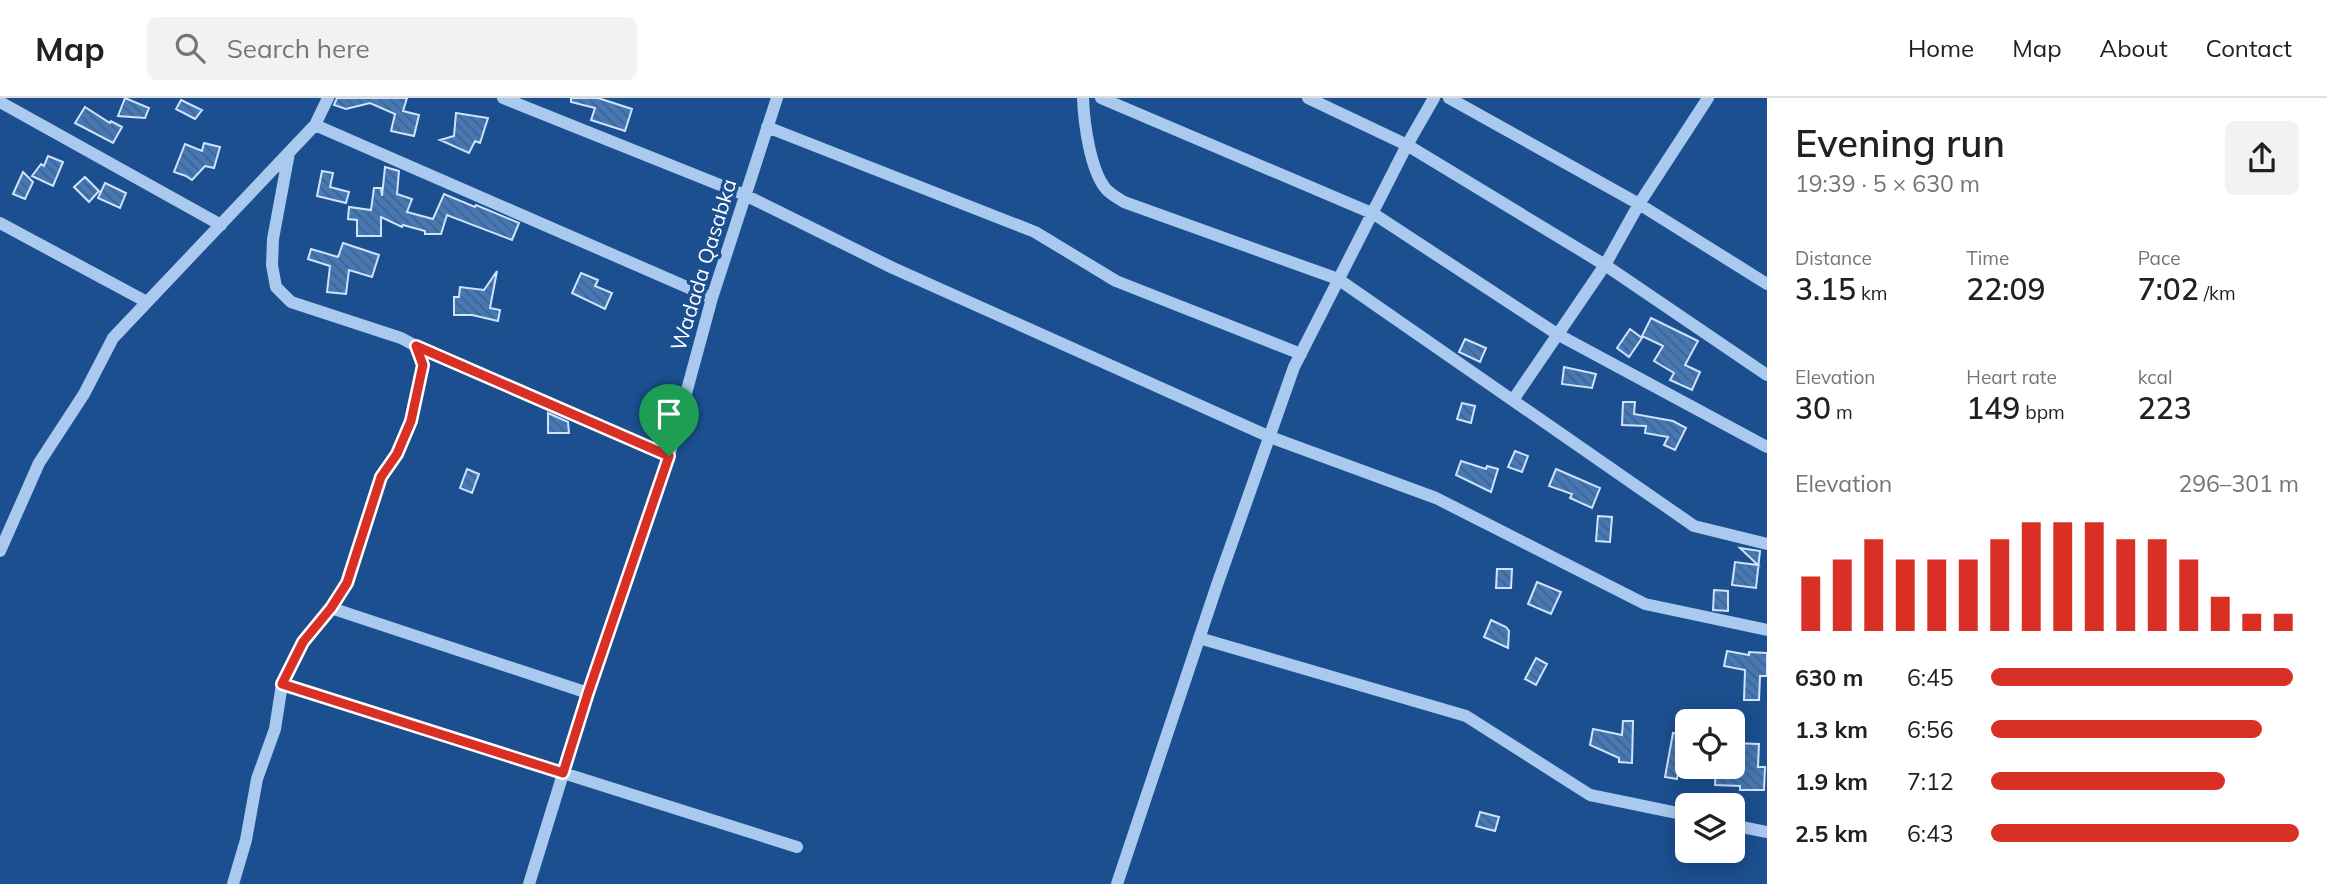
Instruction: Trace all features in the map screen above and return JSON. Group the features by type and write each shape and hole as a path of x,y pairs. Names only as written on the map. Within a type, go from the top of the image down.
{"street":[{"path":"0,551 39,463 84,394 113,338 145,301 167,283 315,125 328,98"},
{"path":"503,98 745,195 893,268 1269,437 1436,498 1645,604 1767,630"},
{"name":"Wadada Qasabka","path":"529,884 588,693 669,456 712,298 777,98"},
{"path":"1083,98 1089,144 1098,172 1106,189 1124,202 1338,279 1694,526 1767,544"},
{"path":"1101,98 1374,214 1557,334 1767,447"},
{"path":"1308,98 1407,145 1605,265 1767,375"},
{"path":"1117,884 1199,638 1301,354 1407,145 1434,98"},
{"path":"1449,98 1639,204 1767,284"},
{"path":"1513,400 1605,265 1639,204 1708,98"},
{"path":"0,103 221,225"},
{"path":"315,125 712,298"},
{"path":"767,127 1035,232 1116,281 1301,354"},
{"path":"289,153 273,239 272,265 276,286 291,302 401,338 669,456"},
{"path":"0,223 145,301"},
{"path":"233,884 246,840 257,779 275,729 282,684 303,642 331,608 347,583 381,477 397,454 411,421 423,365 416,346"},
{"path":"331,608 588,693"},
{"path":"1199,638 1466,716 1590,795 1675,813"},
{"path":"282,684 797,847"},
{"path":"1745,828 1767,832"}],"building":[{"path":"125,98 149,108 145,118 118,116"},
{"path":"337,98 407,98 403,111 419,115 414,136 391,131 395,114 370,103 346,109 334,105"},
{"path":"571,98 598,98 632,109 625,131 591,120 595,108 571,102"},
{"path":"181,100 202,110 195,119 176,109"},
{"path":"85,107 110,123 111,121 122,127 113,143 75,123"},
{"path":"456,113 488,118 480,143 475,141 469,153 440,140 454,136"},
{"path":"204,143 220,147 214,168 205,166 192,180 174,172 185,144 202,151"},
{"path":"48,156 63,162 53,186 32,176 41,164 44,166"},
{"path":"385,167 399,171 397,194 412,199 407,212 433,219 444,194 519,223 512,240 447,215 441,234 425,234 425,231 403,225 402,227 381,217 381,236 357,236 357,220 348,219 349,207 371,210 374,188 381,188 382,196"},
{"path":"322,171 333,173 330,187 349,192 346,203 317,196"},
{"path":"23,172 33,182 25,199 13,194"},
{"path":"85,177 99,191 89,202 74,187"},
{"path":"105,183 126,193 120,208 98,198"},
{"path":"343,243 379,255 372,277 349,270 346,294 327,292 330,266 308,259 311,249 338,257"},
{"path":"497,271 490,308 500,310 498,321 472,315 454,315 454,297 459,297 460,287 484,290"},
{"path":"581,273 598,280 595,286 612,293 605,309 572,293"},
{"path":"1651,318 1698,341 1685,365 1700,372 1692,390 1670,380 1674,373 1654,361 1663,346 1642,336"},
{"path":"1630,329 1642,338 1629,357 1617,348"},
{"path":"1465,339 1486,348 1480,362 1459,352"},
{"path":"1564,367 1596,374 1592,388 1562,384"},
{"path":"1623,402 1635,402 1634,414 1673,421 1686,428 1675,450 1664,445 1668,437 1645,433 1646,426 1622,425"},
{"path":"1462,403 1475,406 1471,423 1457,419"},
{"path":"548,413 568,422 569,433 548,433"},
{"path":"1515,451 1528,456 1522,472 1508,467"},
{"path":"1461,461 1486,469 1487,466 1498,469 1491,492 1456,475"},
{"path":"467,469 479,474 472,493 460,488"},
{"path":"1556,469 1600,488 1592,508 1570,498 1572,494 1549,486"},
{"path":"1598,516 1612,517 1610,542 1596,541"},
{"path":"1740,548 1760,551 1756,588 1732,585 1735,562 1758,565"},
{"path":"1497,569 1512,569 1511,588 1496,588"},
{"path":"1537,582 1561,592 1551,614 1528,604"},
{"path":"1714,590 1728,591 1728,611 1713,610"},
{"path":"1491,620 1509,631 1508,648 1484,637"},
{"path":"1727,651 1749,655 1749,652 1767,653 1767,676 1760,676 1759,700 1744,700 1745,670 1724,666"},
{"path":"1536,658 1547,664 1536,685 1525,679"},
{"path":"1623,721 1633,721 1632,763 1619,762 1619,758 1590,745 1593,729 1622,735"},
{"path":"1673,733 1675,733 1675,779 1665,777"},
{"path":"1745,743 1759,744 1758,767 1765,767 1764,790 1740,790 1740,786 1715,785 1715,779 1745,779"},
{"path":"1480,812 1499,817 1495,831 1476,826"}],"route":[{"path":"416,346 669,456 563,773 282,684 303,642 331,608 347,583 381,477 397,454 411,421 423,365 416,346"}]}
